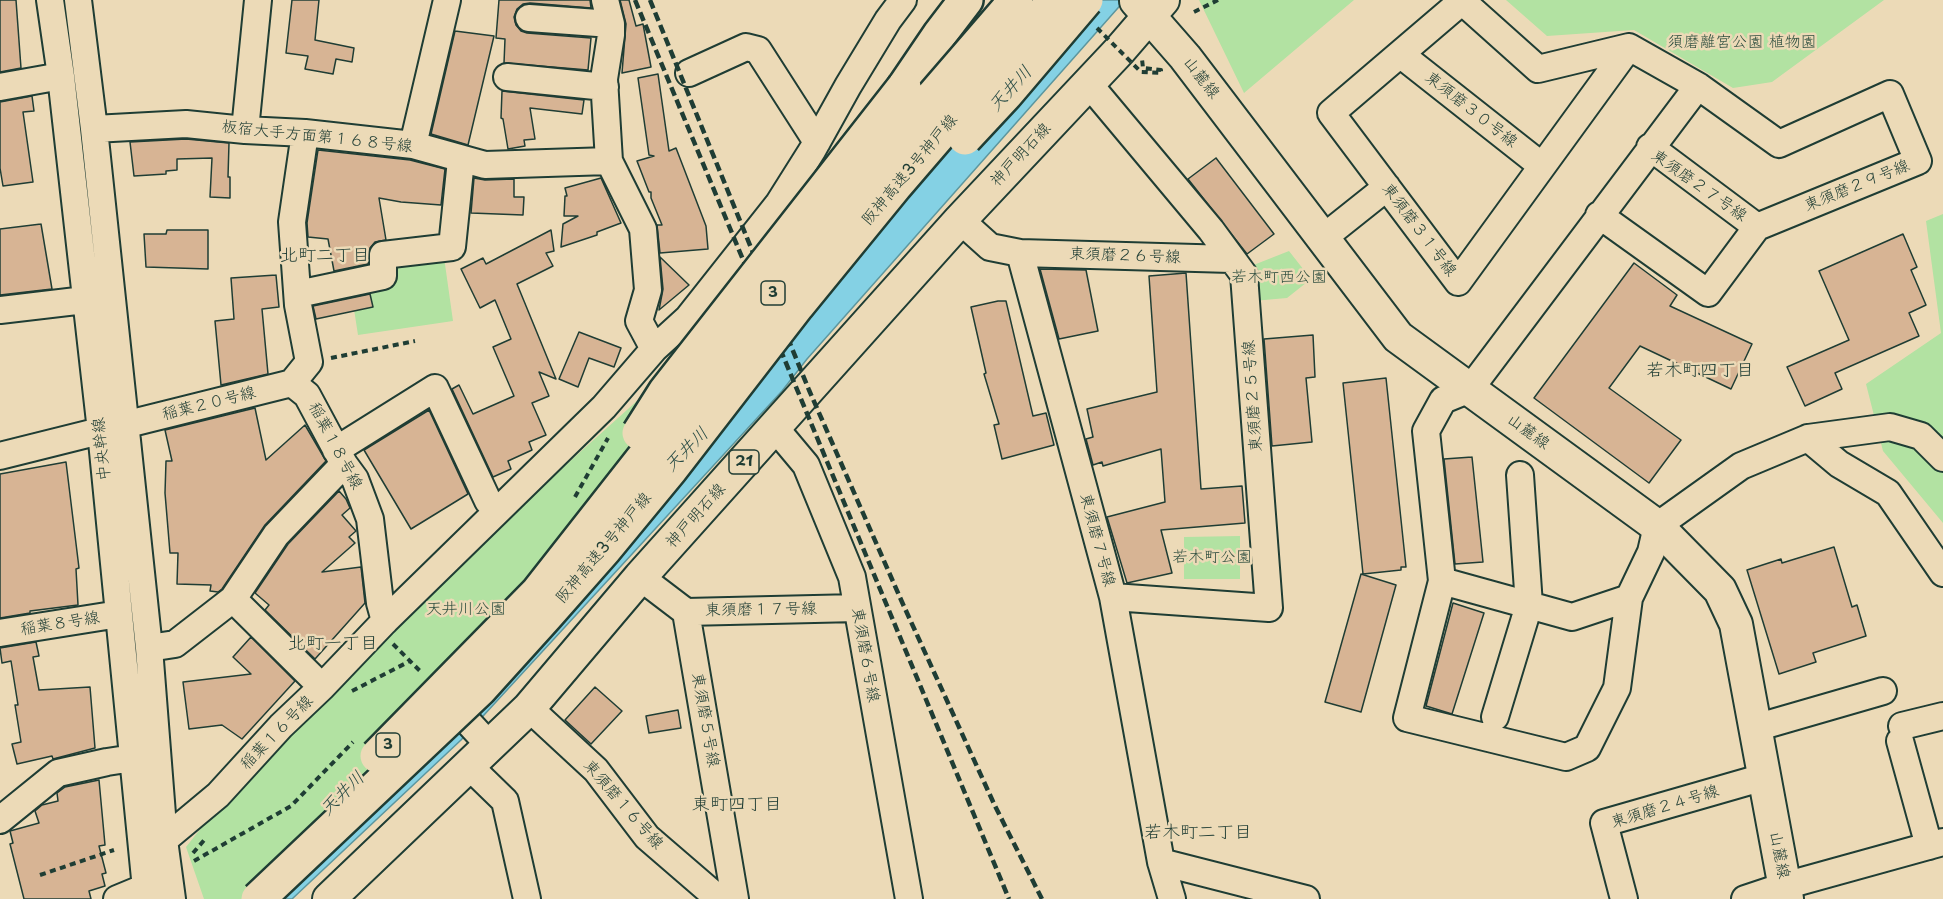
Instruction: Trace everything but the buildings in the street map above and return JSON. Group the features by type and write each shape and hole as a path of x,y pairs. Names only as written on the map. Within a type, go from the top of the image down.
{"highway":[{"path":"538,592 665,392 904,87 939,34 966,0"},
{"name":"阪神高速3号神戸線","path":"237,899 538,592 871,168 1016,0"},
{"name":"阪神高速3号神戸線","path":"258,899 480,688 539,624 671,469 797,306 895,186 1055,0"},
{"path":"797,306 929,177 1006,94 1090,12"}],"main road":[{"name":"神戸明石線","path":"332,898 529,708 640,577 776,428 960,220 1119,51 1149,5"},
{"name":"山麓線","path":"1149,5 1185,57 1398,337 1657,526 1720,590 1736,624 1786,892"}],"street":[{"name":"中央幹線","path":"50,0 61,76 101,431 146,893"},
{"name":"中央幹線","path":"78,0 94,129 149,648 164,840 172,899"},
{"path":"245,130 258,0"},
{"path":"413,145 447,0"},
{"name":"稲葉１６号線","path":"164,840 218,795 281,726 386,629 498,510 608,403 654,349 688,318 779,203 888,20 903,0"},
{"path":"1462,1 1538,69 1629,48 1698,86 1650,147"},
{"name":"東須磨３１号線","path":"1462,1 1331,113 1458,282 1629,48"},
{"path":"529,18 608,12 605,87 609,161 643,229 648,290 639,321 654,349"},
{"path":"689,73 746,47 758,50 817,142"},
{"name":"東須磨３０号線","path":"1400,54 1542,166"},
{"path":"0,87 61,76"},
{"path":"507,77 605,87"},
{"name":"東須磨２５号線","path":"1088,83 1211,230 1244,275 1269,608 1113,597"},
{"name":"東須磨２９号線","path":"1698,86 1779,144 1890,94 1918,161 1757,227"},
{"name":"板宿大手方面第１６８号線","path":"94,129 186,124 305,133 413,145 485,165 609,161"},
{"path":"292,383 309,362 298,305 292,222 305,133"},
{"name":"東須磨２７号線","path":"1470,389 1599,215 1650,147 1757,227 1708,293 1599,215"},
{"path":"298,294 383,276 383,255 452,247 461,160"},
{"path":"1323,238 1387,188"},
{"path":"960,220 990,247 1020,253"},
{"name":"東須磨２６号線","path":"1020,253 1231,259"},
{"name":"東須磨７号線","path":"1020,253 1113,597 1161,862 1172,899"},
{"path":"0,310 85,300"},
{"name":"稲葉２０号線","path":"0,456 292,383"},
{"name":"稲葉１８号線","path":"292,383 307,395 340,457 355,479 370,519 380,603 386,629"},
{"path":"149,648 175,644 233,599 276,535 340,457 435,388 488,501 498,510"},
{"path":"1470,389 1443,400 1426,430 1442,581 1407,718 1566,756 1587,748 1617,688 1629,598 1651,552 1657,526 1742,466 1808,438 1890,427 1921,436 1943,458"},
{"name":"東須磨６号線","path":"776,428 806,465 852,577 909,899"},
{"path":"1808,438 1839,464 1888,493 1943,573"},
{"path":"1495,717 1529,605 1520,476"},
{"name":"東須磨１７号線","path":"640,577 686,612 857,608"},
{"path":"1442,581 1572,616 1629,598"},
{"path":"233,599 322,687"},
{"name":"東須磨５号線","path":"686,612 735,899"},
{"name":"稲葉８号線","path":"0,633 119,614"},
{"path":"1755,728 1883,692"},
{"path":"443,695 480,735"},
{"name":"東須磨１６号線","path":"529,708 596,770 647,837 720,899"},
{"path":"1745,899 1786,892 1936,844 1901,733 1943,716"},
{"path":"1,812 58,773 134,758"},
{"path":"469,766 505,801 527,899"},
{"name":"東須磨２４号線","path":"1624,899 1604,823 1764,777"},
{"path":"1161,862 1306,899"},
{"path":"117,899 146,893"}],"path":[{"path":"1194,12 1218,0"},
{"path":"1090,12 1141,72 1161,74 1161,70 1143,68 1142,60"},
{"path":"309,362 415,340"},
{"path":"574,501 611,433"},
{"path":"386,629 443,695"},
{"path":"194,861 291,806 360,736"},
{"path":"40,875 114,850"}],"green space":[{"path":"1199,0 1354,0 1244,93"},
{"name":"須磨離宮公園 植物園","path":"1506,0 1884,0 1772,82 1733,88 1634,30 1547,36"},
{"path":"1943,214 1943,523 1883,451 1866,384 1941,333 1926,221"},
{"path":"443,250 453,321 358,335 351,290 390,258"},
{"name":"若木町西公園","path":"1289,251 1311,279 1287,298 1253,301 1251,266"},
{"name":"天井川公園","path":"741,273 772,344 443,695 242,899 204,899 186,847 213,813 509,516 638,400"},
{"name":"若木町公園","path":"1240,536 1240,579 1184,579 1184,537"}],"water":[{"name":"天井川","path":"1074,0 1125,0 807,359 782,391 461,740 292,899 245,899 437,705"}],"railway":[{"path":"635,0 1009,899"},
{"path":"650,0 809,390 995,806 1042,899"}],"district":[{"name":"北町二丁目","path":"325,256"},
{"name":"若木町四丁目","path":"1700,371"},
{"name":"北町一丁目","path":"333,644"},
{"name":"東町四丁目","path":"737,805"},
{"name":"若木町二丁目","path":"1198,833"}]}
